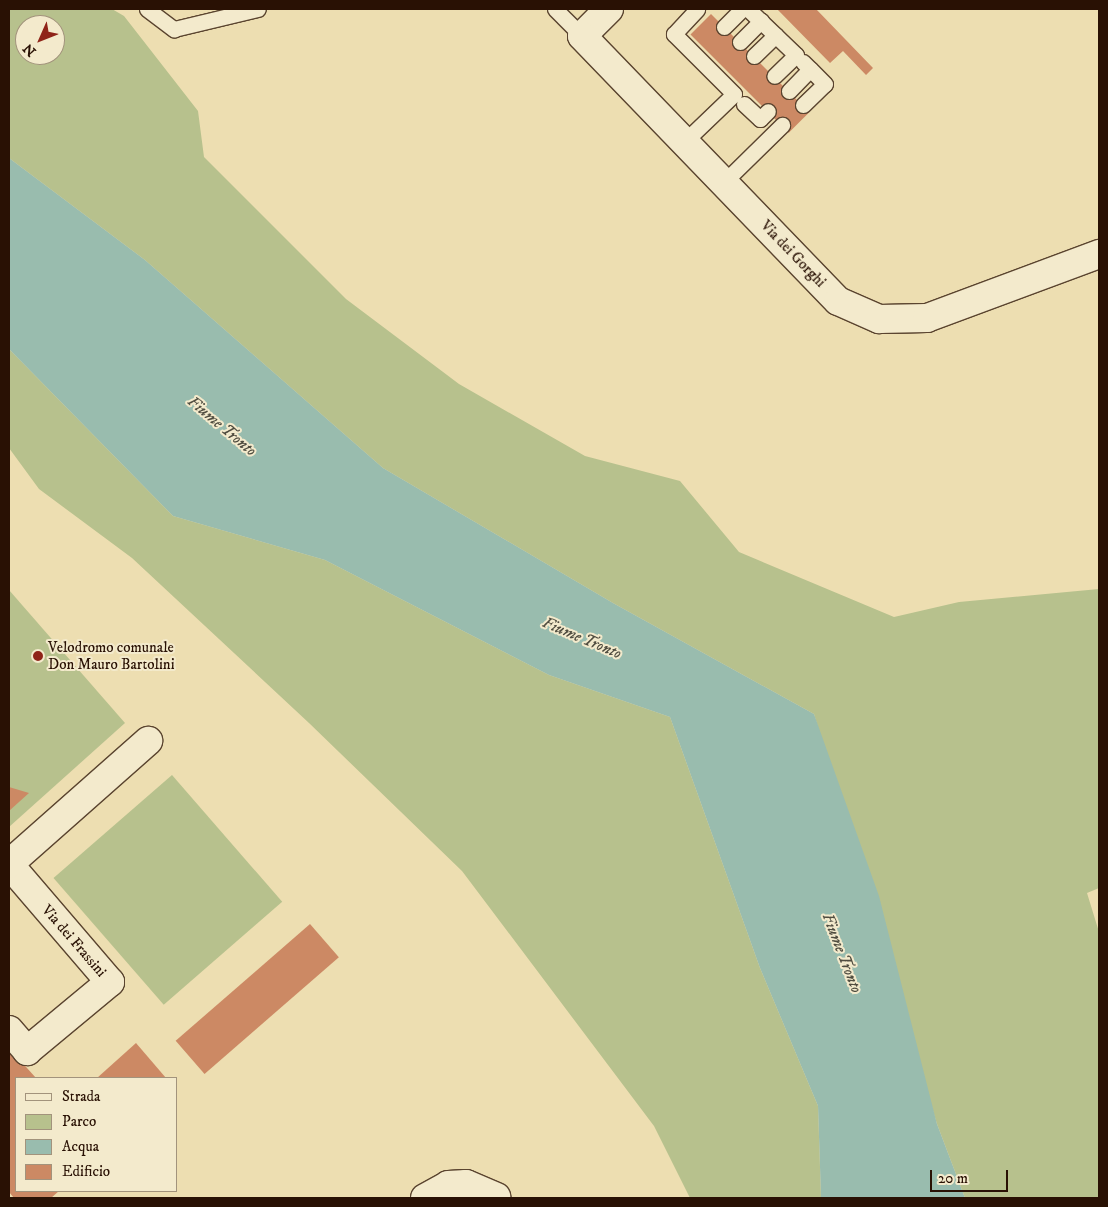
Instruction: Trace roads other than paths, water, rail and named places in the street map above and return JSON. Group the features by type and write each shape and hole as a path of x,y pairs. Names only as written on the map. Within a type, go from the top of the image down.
{"street":[{"path":"582,36 608,9"},
{"name":"Via dei Gorghi","path":"582,36 838,301 879,319 927,318 1099,254"},
{"path":"9,864 148,741"},
{"name":"Via dei Frassini","path":"9,864 110,982 27,1051 9,1030"},
{"path":"425,1198 448,1185 466,1184 497,1198"}],"lane":[{"path":"147,9 174,29 258,9"},
{"path":"555,9 582,36"},
{"path":"697,9 674,34 699,52 715,67 738,91 760,119 768,111"},
{"path":"724,27 742,9"},
{"path":"748,9 825,84 803,105"},
{"path":"740,42 761,21"},
{"path":"754,56 776,35"},
{"path":"774,76 796,55"},
{"path":"789,91 810,70"},
{"path":"684,142 738,91"},
{"path":"723,183 782,125"}],"water":[{"name":"Fiume Tronto","path":"9,158 145,260 383,468 613,603 814,714 879,896 937,1124 965,1198 821,1198 818,1106 760,968 670,717 549,675 325,560 173,516 9,349"}],"place":[{"name":"Velodromo comunale Don Mauro Bartolini","path":"38,656"}]}
